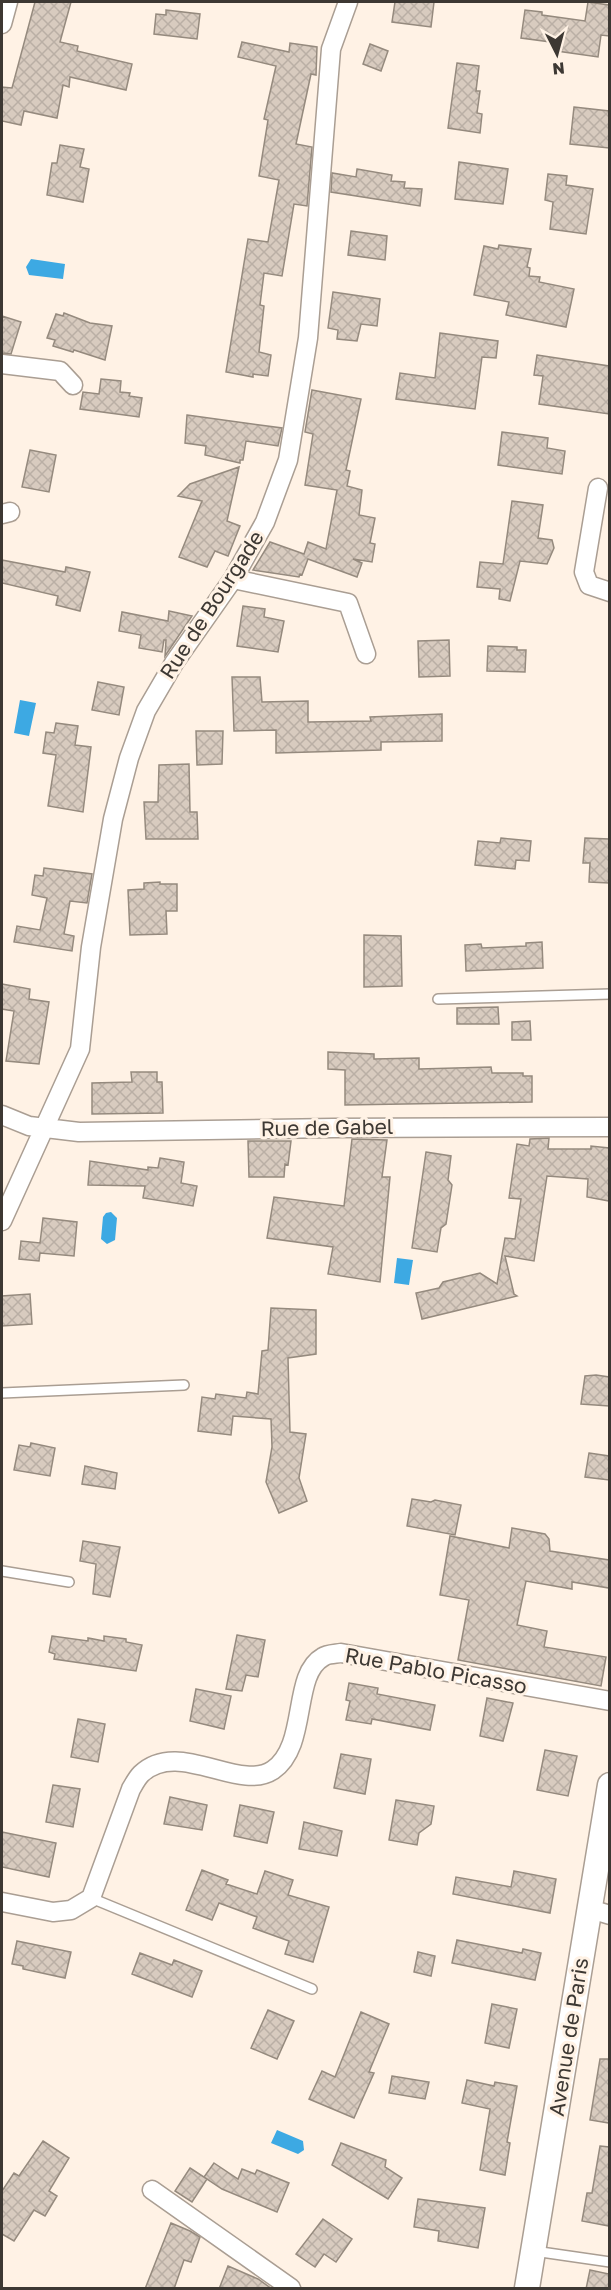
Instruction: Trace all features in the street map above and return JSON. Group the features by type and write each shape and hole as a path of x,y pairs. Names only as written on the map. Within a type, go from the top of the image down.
{"main road":[{"name":"Avenue de Paris","path":"527,2289 599,1912 609,1785"}],"street":[{"path":"2,24 8,2"},
{"name":"Rue de Bourgade","path":"2,1221 80,1049 93,935 113,819 129,758 146,711 174,663 233,579 265,522 288,460 308,338 331,49 348,2"},
{"path":"2,364 60,371 73,385"},
{"path":"598,488 584,572 589,585 609,592"},
{"path":"233,579 348,603 366,654"},
{"name":"Rue de Gabel","path":"2,1115 29,1126 79,1132 609,1127"},
{"name":"Rue Pablo Picasso","path":"91,1898 131,1789 141,1774 158,1763 179,1761 252,1776 271,1772 284,1760 292,1745 309,1671 323,1657 341,1653 609,1701"},
{"path":"2,1902 53,1912 71,1910 91,1898"},
{"path":"152,2190 291,2289"}],"lane":[{"path":"438,999 609,994"},
{"path":"2,1393 184,1384"},
{"path":"2,1571 69,1582"},
{"path":"91,1898 312,1989"},
{"path":"534,2251 609,2262"}],"water":[{"path":"31,259 65,264 63,279 29,275 26,267"},
{"path":"20,700 36,703 29,736 14,733"},
{"path":"111,1212 117,1218 115,1240 107,1244 101,1239 103,1217 106,1213"},
{"path":"397,1258 413,1260 409,1285 394,1283"},
{"path":"277,2130 303,2141 304,2150 298,2154 271,2143"}],"building":[{"path":"35,2 71,2 60,42 78,46 77,51 132,64 126,90 70,77 69,87 63,85 57,118 24,111 21,125 2,121 2,87 12,88"},
{"path":"395,2 434,2 431,27 392,22"},
{"path":"588,2 609,5 609,36 601,35 598,57 557,51 558,43 521,38 525,10 542,12 542,15 585,21"},
{"path":"166,10 200,14 197,39 154,34 156,14 166,15"},
{"path":"242,42 289,52 290,43 317,47 316,75 311,74 296,144 312,147 307,206 294,204 282,276 264,273 260,305 264,306 259,352 271,355 268,376 253,374 253,377 226,372 248,239 268,242 279,180 259,176 268,120 264,119 276,66 238,57"},
{"path":"370,44 388,51 381,71 363,64"},
{"path":"457,63 479,66 476,91 480,91 477,113 482,114 480,133 448,128"},
{"path":"574,107 609,111 609,148 570,144"},
{"path":"60,145 84,149 80,167 89,169 83,202 47,195 52,163 57,163"},
{"path":"459,162 508,169 503,204 455,199"},
{"path":"357,169 392,175 391,181 405,182 404,188 422,189 420,206 331,192 332,173 356,177"},
{"path":"548,174 567,176 566,185 593,189 586,234 550,229 553,202 545,200"},
{"path":"351,231 387,236 385,260 348,255"},
{"path":"499,245 531,249 527,267 530,268 529,276 540,277 539,282 574,289 566,327 506,315 509,302 474,295 484,246 498,249"},
{"path":"333,292 380,299 377,326 361,324 357,341 337,339 338,330 328,328"},
{"path":"64,313 90,323 112,326 105,360 53,346 55,340 47,338 56,314 63,316"},
{"path":"2,316 21,322 11,354 2,353"},
{"path":"440,333 498,341 496,358 482,357 475,409 396,399 400,373 435,378"},
{"path":"537,355 609,366 609,414 539,404 543,376 534,375"},
{"path":"101,379 121,381 120,392 142,398 139,417 80,409 83,392 99,394"},
{"path":"312,390 361,399 346,470 350,471 347,486 362,490 359,515 375,518 370,543 375,544 372,562 353,559 362,563 357,577 308,559 299,577 253,570 270,542 304,554 308,542 326,549 337,490 305,485 313,434 305,432"},
{"path":"187,415 282,428 278,446 246,441 243,460 240,460 240,463 205,455 206,446 185,443"},
{"path":"502,432 548,438 547,448 565,451 562,474 498,465"},
{"path":"30,450 56,455 49,492 22,487"},
{"path":"239,467 227,521 240,526 228,556 215,551 207,567 179,557 202,501 178,496 190,484"},
{"path":"512,501 543,505 538,538 552,540 554,548 547,564 520,561 510,601 499,599 500,589 477,587 480,562 503,564"},
{"path":"2,560 65,572 66,567 90,572 80,611 56,605 58,596 2,583"},
{"path":"243,606 265,609 264,617 284,621 278,652 237,646"},
{"path":"169,611 192,616 165,656 166,640 164,640 162,652 139,648 141,635 119,631 122,612 168,621"},
{"path":"449,640 450,676 419,677 418,641"},
{"path":"488,646 517,647 517,650 526,650 525,672 487,671"},
{"path":"232,677 260,677 262,702 308,701 308,722 371,721 370,717 442,714 442,741 381,742 381,750 276,753 276,730 234,731"},
{"path":"98,682 124,687 119,715 92,710"},
{"path":"56,723 78,726 75,745 91,747 83,812 48,806 56,755 43,753 46,732 54,733"},
{"path":"196,731 223,731 222,764 197,765"},
{"path":"189,764 190,812 197,812 198,839 146,839 144,802 158,802 159,765"},
{"path":"501,838 531,841 529,861 516,860 515,869 475,865 478,841 500,843"},
{"path":"585,838 609,839 609,883 589,882 590,863 583,863"},
{"path":"44,868 92,874 87,903 70,901 64,934 74,936 72,951 14,942 17,926 40,930 47,898 32,895 35,875 43,876"},
{"path":"160,882 160,884 177,884 177,911 166,911 167,934 130,935 128,890 144,889 144,883"},
{"path":"364,935 401,936 402,986 364,987"},
{"path":"542,942 543,968 466,971 465,945 481,944 482,948 526,946 526,943"},
{"path":"2,984 30,989 29,999 49,1002 39,1064 6,1061 14,1011 2,1009"},
{"path":"498,1007 499,1024 457,1024 457,1008"},
{"path":"530,1021 531,1040 512,1040 512,1022"},
{"path":"328,1052 374,1054 374,1059 419,1058 419,1069 491,1067 492,1073 523,1073 523,1076 532,1076 532,1102 345,1105 345,1070 328,1069"},
{"path":"131,1072 157,1072 157,1082 162,1082 163,1113 92,1114 92,1083 132,1082"},
{"path":"549,1138 548,1149 591,1149 591,1146 609,1148 609,1201 587,1197 588,1179 547,1176 534,1261 505,1256 514,1294 517,1296 422,1319 416,1293 439,1288 443,1282 480,1273 497,1284 505,1238 515,1239 521,1199 509,1198 517,1144 529,1146 530,1139"},
{"path":"352,1139 387,1140 382,1177 390,1177 380,1282 328,1274 333,1247 267,1238 274,1197 344,1206"},
{"path":"248,1141 291,1141 284,1177 249,1177"},
{"path":"426,1152 451,1156 448,1180 452,1185 446,1224 441,1228 437,1252 412,1248"},
{"path":"160,1158 184,1162 181,1183 197,1186 193,1206 143,1198 145,1186 88,1185 90,1161 148,1170 148,1167 158,1168"},
{"path":"43,1218 77,1222 74,1256 40,1253 39,1261 19,1259 21,1241 40,1243"},
{"path":"30,1294 32,1324 2,1326 2,1296"},
{"path":"271,1308 316,1310 316,1354 288,1358 290,1432 306,1434 299,1478 307,1501 279,1513 266,1482 272,1447 271,1419 233,1416 231,1435 198,1431 202,1397 215,1399 216,1394 246,1398 247,1392 258,1394 262,1351 268,1350"},
{"path":"585,1376 609,1377 609,1406 581,1404"},
{"path":"31,1443 55,1448 50,1476 14,1470 19,1445 30,1447"},
{"path":"589,1453 609,1456 609,1480 585,1477"},
{"path":"85,1466 117,1473 115,1489 82,1484"},
{"path":"412,1499 431,1502 435,1500 461,1505 455,1535 407,1526"},
{"path":"512,1528 545,1534 549,1539 550,1551 609,1560 609,1588 572,1582 572,1589 526,1581 517,1625 547,1631 544,1647 606,1657 601,1686 458,1660 469,1600 440,1595 450,1536 509,1548"},
{"path":"83,1541 120,1547 110,1597 93,1594 96,1564 80,1561"},
{"path":"237,1635 265,1640 258,1677 246,1675 242,1691 226,1689"},
{"path":"52,1636 104,1641 104,1636 126,1639 126,1642 142,1645 136,1671 54,1659 55,1654 49,1652"},
{"path":"349,1683 378,1688 377,1694 435,1705 430,1730 372,1719 371,1724 346,1720 350,1701 346,1700"},
{"path":"196,1689 231,1696 224,1729 190,1721"},
{"path":"487,1698 513,1703 503,1741 480,1736"},
{"path":"78,1719 105,1724 98,1762 71,1757"},
{"path":"545,1750 577,1756 568,1796 537,1790"},
{"path":"341,1754 371,1759 365,1794 334,1788"},
{"path":"53,1785 80,1789 73,1827 46,1822"},
{"path":"170,1797 207,1805 202,1830 164,1824"},
{"path":"396,1800 434,1806 431,1824 419,1833 417,1845 389,1840"},
{"path":"240,1805 274,1812 267,1843 234,1836"},
{"path":"304,1822 342,1831 337,1856 299,1849"},
{"path":"2,1832 56,1843 49,1877 2,1867"},
{"path":"202,1870 228,1880 226,1884 257,1894 265,1871 293,1880 288,1895 329,1907 313,1962 285,1954 289,1941 253,1928 257,1917 219,1903 212,1920 186,1910"},
{"path":"514,1871 556,1879 550,1913 453,1894 456,1877 511,1887"},
{"path":"457,1940 522,1953 523,1949 541,1953 535,1980 452,1963"},
{"path":"17,1941 71,1952 65,1978 23,1969 23,1966 12,1964"},
{"path":"418,1952 435,1956 431,1976 414,1972"},
{"path":"140,1953 172,1965 174,1960 202,1971 192,1997 132,1974"},
{"path":"492,2004 517,2009 509,2048 485,2043"},
{"path":"268,2010 294,2021 277,2059 251,2048"},
{"path":"361,2012 389,2024 369,2072 374,2073 354,2118 309,2099 322,2071 335,2077"},
{"path":"600,2059 609,2059 609,2123 590,2120"},
{"path":"392,2076 429,2082 425,2099 389,2093"},
{"path":"467,2080 494,2086 495,2082 517,2086 507,2142 510,2143 505,2175 480,2170 490,2109 462,2103"},
{"path":"43,2141 69,2158 49,2191 57,2196 45,2216 34,2210 14,2241 2,2234 2,2191 14,2173 19,2176"},
{"path":"341,2143 386,2160 385,2167 402,2178 388,2199 332,2165"},
{"path":"600,2146 609,2147 609,2226 582,2221 587,2193 592,2193"},
{"path":"214,2163 238,2179 242,2169 255,2174 257,2170 289,2183 277,2212 222,2189 204,2177"},
{"path":"190,2168 207,2179 192,2202 175,2191"},
{"path":"418,2199 485,2208 478,2248 438,2241 439,2231 414,2227"},
{"path":"323,2219 352,2239 336,2262 324,2254 315,2267 296,2254"},
{"path":"171,2223 200,2237 191,2262 184,2260 174,2289 145,2289"},
{"path":"228,2266 258,2279 272,2289 219,2289"},
{"path":"590,2270 609,2274 609,2289 586,2289"}]}
